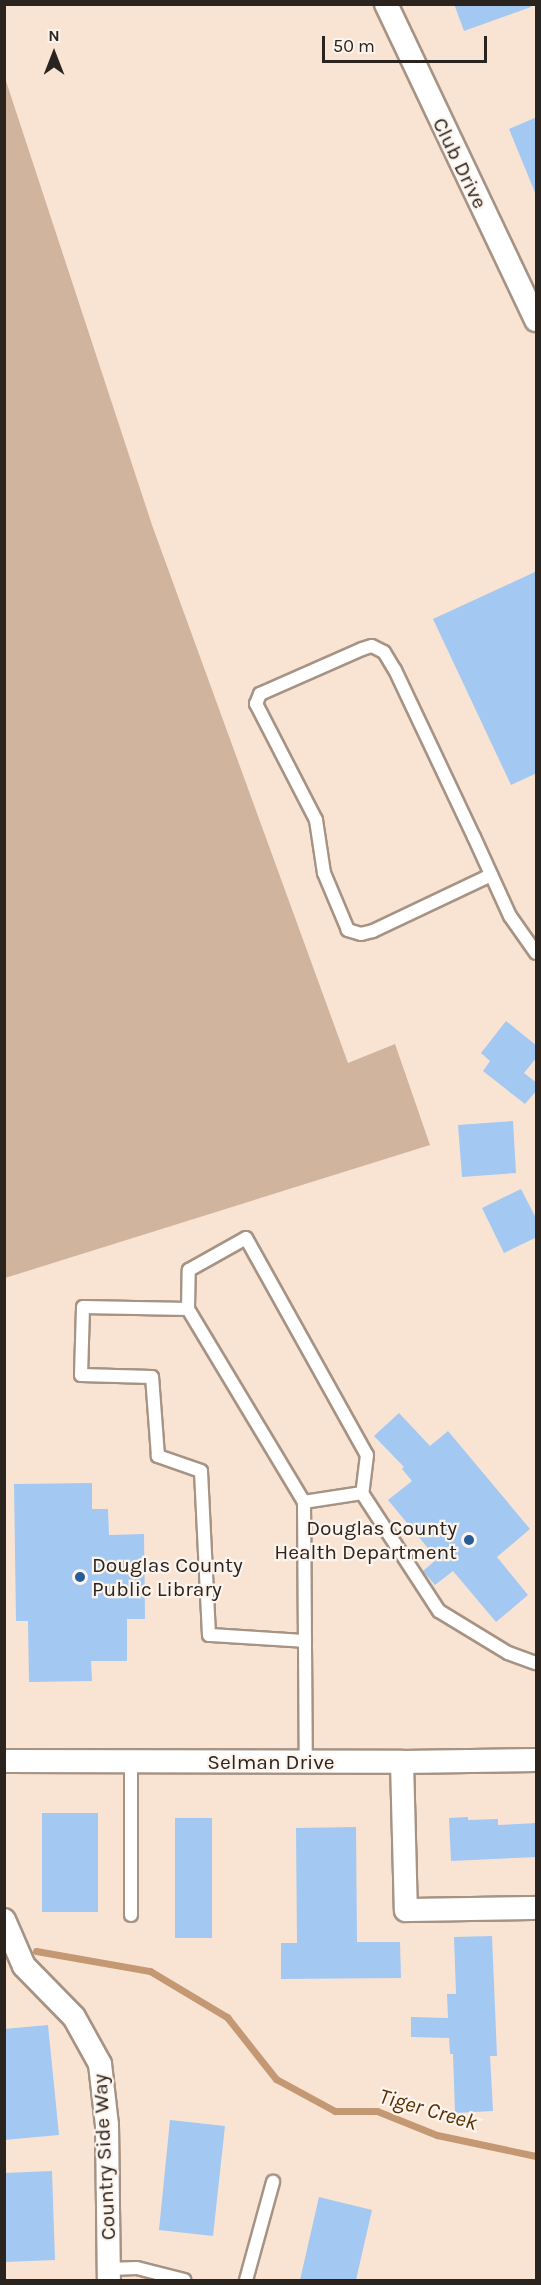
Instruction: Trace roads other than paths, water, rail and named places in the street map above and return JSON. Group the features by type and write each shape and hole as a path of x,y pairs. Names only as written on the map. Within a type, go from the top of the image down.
{"street":[{"name":"Club Drive","path":"386,4 537,320"},
{"name":"Selman Drive","path":"4,1761 537,1760"},
{"path":"402,1762 406,1910 537,1908"},
{"name":"Country Side Way","path":"4,1920 24,1966 74,2017 100,2064 107,2125 109,2275"}],"lane":[{"path":"491,875 373,931 361,934 348,930 324,873 316,820 306,797 270,735 256,704 256,699 265,691 372,646 384,652 395,670 474,837 510,916 537,953"},
{"path":"306,1762 304,1502 188,1309 189,1270 246,1238 367,1455 362,1493 439,1611 508,1653 537,1663"},
{"path":"188,1309 83,1307 81,1375 152,1377 158,1456 201,1471 208,1635 305,1641"},
{"path":"304,1502 362,1493"},
{"path":"131,1761 131,1914"},
{"path":"246,2280 273,2182"},
{"path":"109,2275 137,2268 184,2280"}],"waterway":[{"name":"Tiger Creek","path":"36,1951 150,1971 227,2017 276,2079 335,2111 377,2111 437,2135 536,2156"}],"place":[{"name":"Douglas County Health Department","path":"469,1540"},
{"name":"Douglas County Public Library","path":"80,1577"}]}
